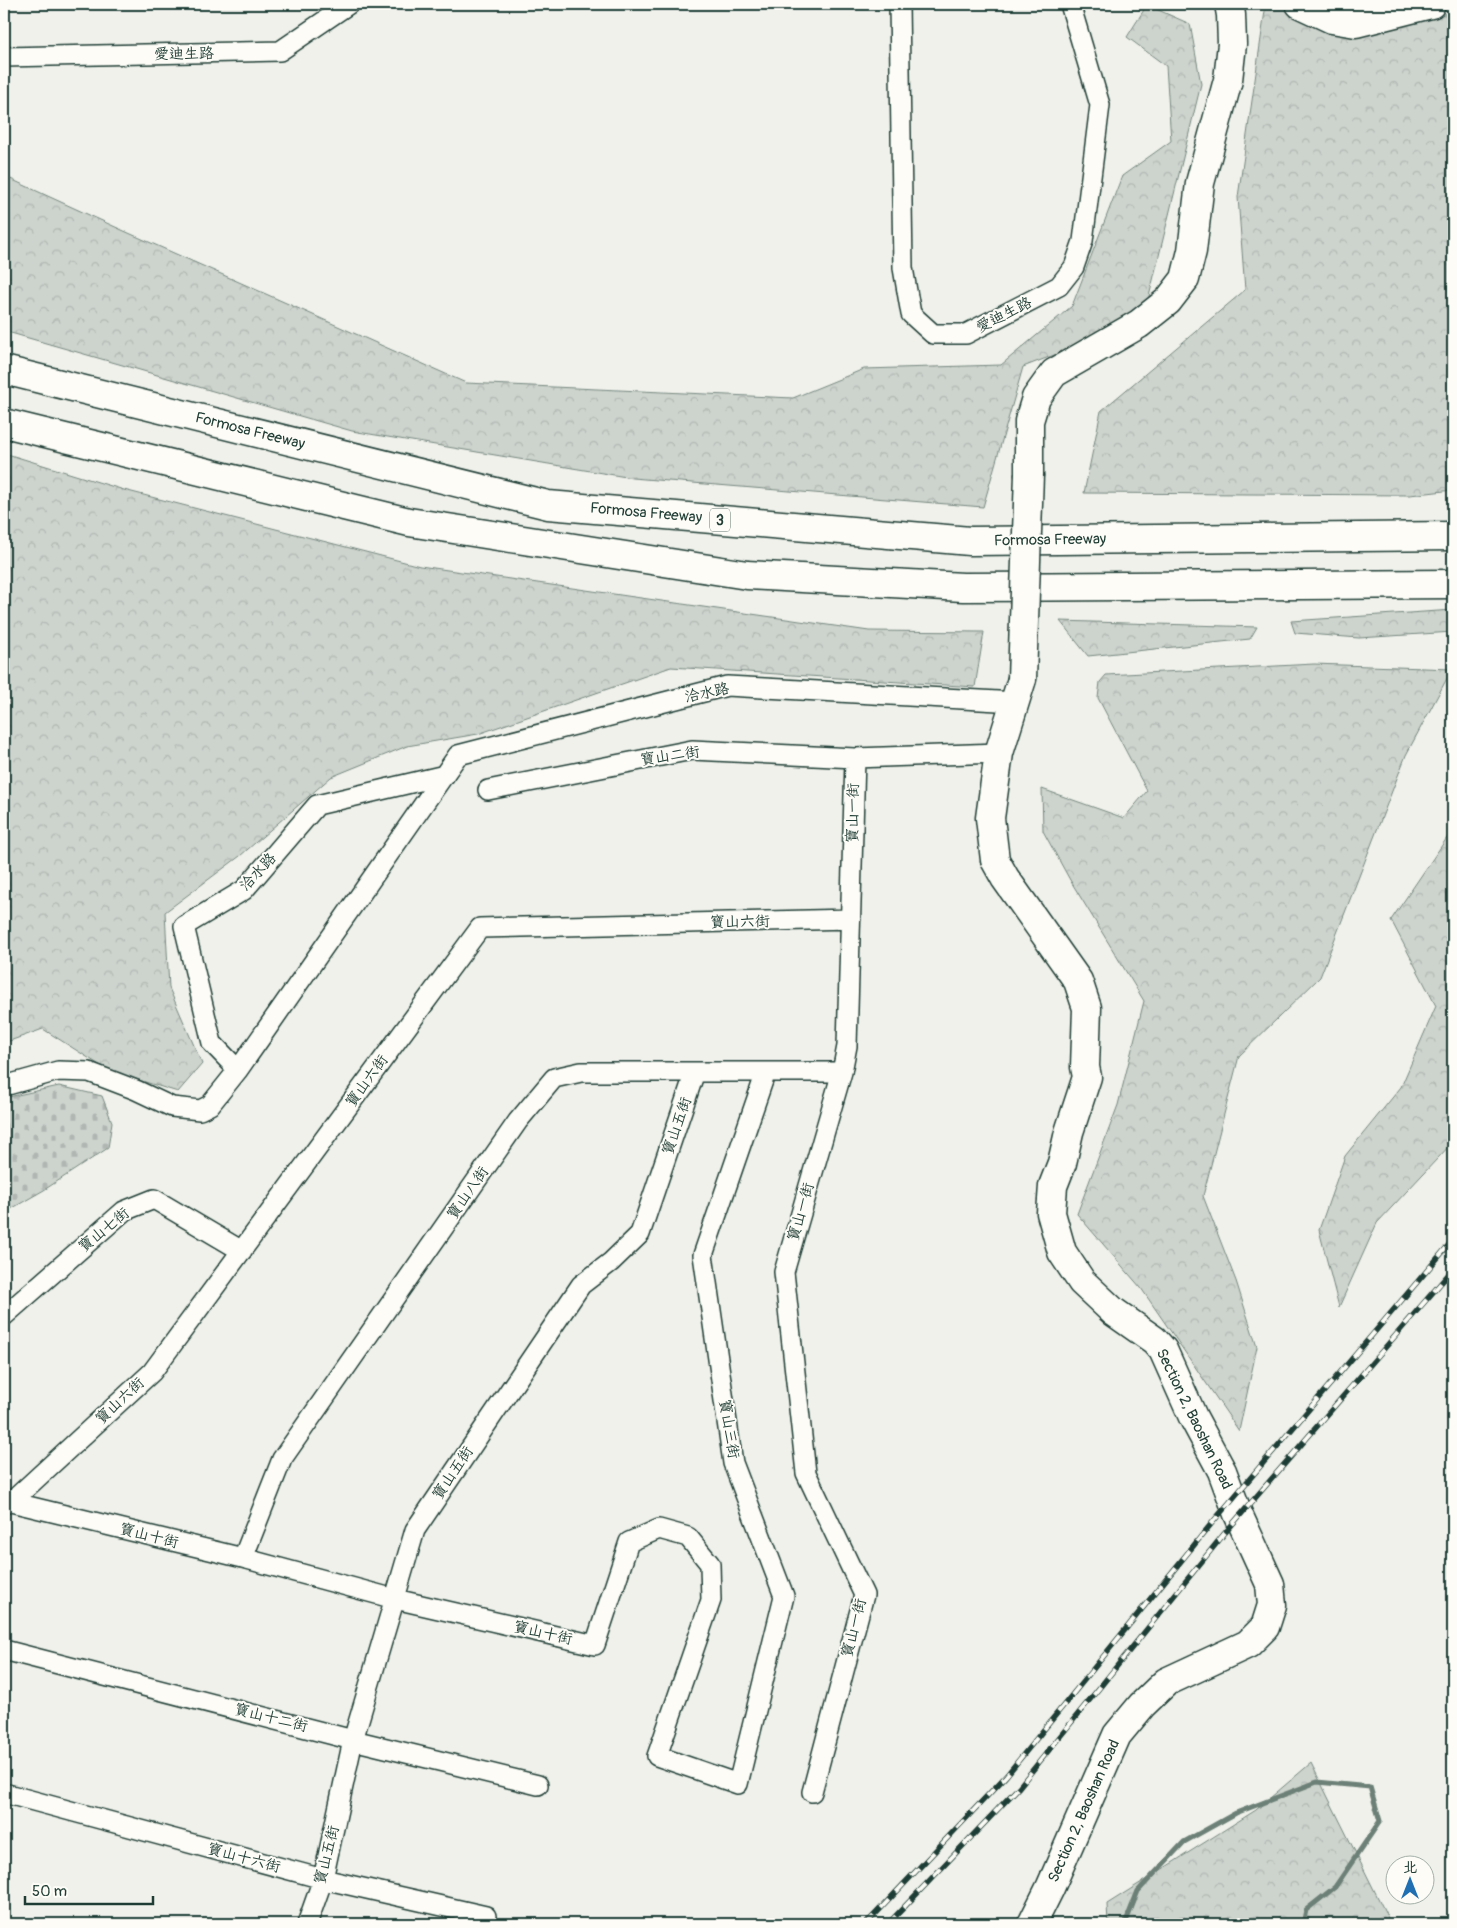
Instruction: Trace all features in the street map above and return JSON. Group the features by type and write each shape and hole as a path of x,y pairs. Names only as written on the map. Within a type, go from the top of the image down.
{"main road":[{"name":"Section 2, Baoshan Road","path":"1032,1924 1050,1888 1117,1735 1142,1705 1166,1682 1248,1644 1265,1627 1272,1605 1270,1584 1238,1514 1222,1471 1193,1417 1163,1350 1154,1340 1114,1312 1082,1282 1062,1252 1051,1213 1053,1186 1062,1163 1069,1132 1087,1077 1085,1066 1087,1008 1078,981 1005,878 995,860 990,818 999,754 1019,691 1029,474 1029,421 1036,398 1054,373 1139,324 1168,301 1185,280 1192,250 1200,183 1228,80 1232,44 1229,4"},
{"path":"1300,4 1332,20 1356,23 1431,4"},
{"name":"Formosa Freeway","path":"4,370 548,505 970,541 1453,536"},
{"path":"4,423 409,522 746,575 963,587 1453,584"}],"street":[{"name":"愛迪生路","path":"4,57 280,51 349,4"},
{"name":"愛迪生路","path":"899,4 902,268 911,314 933,334 966,334 1059,286 1074,267 1084,242 1100,105 1070,4"},
{"name":"洽水路","path":"4,1086 58,1071 89,1072 136,1090 172,1107 200,1110 210,1105 238,1070 458,755 727,686 1019,691"},
{"name":"寶山二街","path":"488,790 692,750 855,758"},
{"path":"855,758 999,754"},
{"name":"寶山一街","path":"812,1792 864,1595 806,1473 784,1272 842,1072 847,1046 855,758"},
{"name":"洽水路","path":"238,1070 212,1043 184,926 244,890 317,805 445,775"},
{"name":"寶山六街","path":"8,1503 152,1372 480,928 851,919"},
{"name":"寶山八街","path":"243,1558 282,1459 518,1121 554,1078 581,1072 842,1072"},
{"name":"寶山五街","path":"307,1924 323,1879 353,1740 414,1530 581,1285 611,1262 640,1234 696,1072"},
{"name":"寶山三街","path":"738,1784 784,1596 733,1463 703,1255 766,1072"},
{"name":"寶山七街","path":"4,1316 124,1211 154,1198 242,1251"},
{"name":"寶山十街","path":"8,1503 243,1558 395,1599 595,1645 629,1542 659,1529 688,1537 710,1564 711,1600 657,1756 738,1784"},
{"name":"寶山十二街","path":"4,1650 353,1740 538,1785"},
{"name":"寶山十六街","path":"4,1794 323,1879 486,1916"}],"green space":[{"path":"1266,4 1294,4 1372,21 1453,13 1453,490 1410,495 1084,493 1101,411 1245,290 1238,197"},
{"path":"1147,5 1190,24 1201,84 1143,321 1023,367 983,507 632,478 352,431 4,331 4,176 466,383 793,398 864,369 1001,365 1072,306 1122,176 1171,141 1166,66 1127,37"},
{"path":"4,453 124,490 420,566 869,631 984,632 975,687 671,667 478,734 407,746 331,777 240,856 165,912 169,988 202,1064 178,1092 109,1071 43,1029 4,1043"},
{"path":"1453,610 1453,632 1359,638 1295,633 1291,621"},
{"path":"1060,621 1257,627 1250,639 1088,656"},
{"path":"1314,664 1452,669 1406,755 1320,977 1239,1056 1203,1196 1236,1281 1257,1347 1239,1431 1141,1288 1077,1214 1118,1105 1144,1001 1070,880 1043,831 1042,789 1124,818 1147,791 1098,698 1100,682 1106,675"},
{"path":"1453,829 1453,1142 1377,1223 1339,1307 1319,1230 1345,1156 1401,1087 1436,1006 1391,920"},
{"path":"59,1086 102,1096 112,1122 108,1148 44,1190 4,1213 4,1098"},
{"path":"1311,1763 1391,1924 1108,1924 1107,1904 1256,1810"}],"waterway":[{"path":"1125,1924 1138,1891 1184,1842 1236,1813 1317,1782 1370,1787 1380,1821 1335,1887 1306,1910 1303,1924"}],"railway":[{"path":"866,1924 1006,1776 1212,1523 1453,1240"},
{"path":"888,1924 1019,1787 1224,1534 1453,1269"}]}
